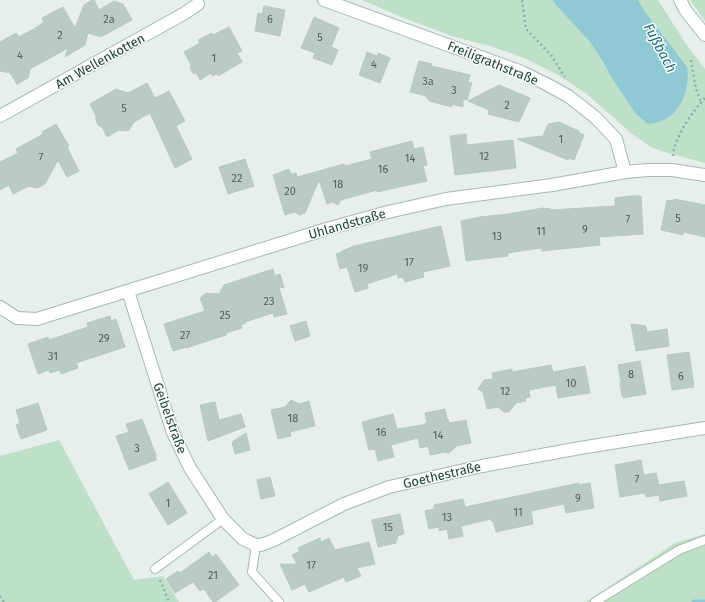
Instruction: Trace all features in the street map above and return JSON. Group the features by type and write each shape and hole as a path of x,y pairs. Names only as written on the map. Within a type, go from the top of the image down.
{"street":[{"name":"Freiligrathstraße","path":"324,0 522,72 568,96 595,117 616,139 625,172"},
{"path":"680,0 686,11 705,36"},
{"name":"Am Wellenkotten","path":"0,116 185,13 199,1"},
{"name":"Uhlandstraße","path":"0,307 17,318 37,319 330,228 388,212 446,199 552,185 625,172 672,170 705,175"},
{"name":"Geibelstraße","path":"128,291 173,433 190,468 223,519 243,539 256,545"},
{"name":"Goethestraße","path":"256,545 261,545 274,540 344,504 389,487 482,466 580,448 705,428"}],"lane":[{"path":"156,569 223,519"},
{"path":"595,602 679,550 705,540"},
{"path":"256,545 252,572 279,602"}],"path":[{"path":"522,0 526,29 551,56 566,77 568,96"},
{"path":"691,60 696,89 702,102"},
{"path":"672,170 673,151 682,131 705,98"},
{"path":"156,569 169,602"},
{"path":"0,596 4,602"}],"green space":[{"path":"362,0 658,0 686,44 705,69 705,163 667,153 651,147 632,134 588,95 558,75 524,58 490,46 455,37 406,19"},
{"path":"690,0 705,0 705,21"},
{"path":"59,440 134,580 163,576 179,602 0,602 0,456"},
{"path":"705,534 705,602 586,602 675,543"}],"water":[{"name":"Fußbach","path":"553,0 638,0 645,12 687,67 687,87 675,112 658,122 648,124 636,114 613,80 591,43"}],"building":[{"path":"94,0 99,10 114,1 123,4 132,20 101,37 88,33 85,45 65,57 68,48 30,69 28,78 17,84 10,73 0,71 0,42 16,33 19,37 34,29 44,22 42,18 63,7 75,28 84,5"},
{"path":"264,6 285,10 280,36 255,31 258,13 262,14"},
{"path":"314,17 339,28 331,47 338,50 332,65 313,58 315,53 301,48"},
{"path":"229,27 242,51 237,53 242,62 218,76 217,74 212,76 211,73 200,80 197,74 193,73 190,68 191,65 184,52 200,43 198,40"},
{"path":"367,52 377,56 378,53 390,58 380,83 359,75"},
{"path":"419,61 432,64 431,66 470,75 468,82 472,83 467,100 463,99 463,107 452,104 452,107 429,101 426,96 410,92"},
{"path":"147,83 155,98 169,91 185,121 176,126 192,159 175,168 150,113 134,122 129,130 119,130 107,137 102,127 98,125 96,116 90,104 116,89 128,93"},
{"path":"499,85 530,98 519,122 488,114 489,110 468,101"},
{"path":"559,122 579,131 579,133 584,135 574,160 569,158 568,160 517,139 543,136 548,124"},
{"path":"56,124 69,146 67,147 79,171 67,177 58,160 45,184 37,188 29,186 13,194 9,185 0,190 0,162 18,153 16,149 43,134 42,132"},
{"path":"466,134 467,145 513,140 516,168 455,175 450,136"},
{"path":"412,141 414,149 423,147 427,165 423,166 427,181 377,192 377,190 341,200 338,205 332,202 327,204 319,180 305,213 299,215 295,212 285,215 273,175 289,169 291,174 296,173 297,177 344,164 345,166 372,159 370,152"},
{"path":"245,159 254,186 228,194 219,167"},
{"path":"641,196 643,234 599,237 600,245 542,251 541,248 508,253 508,256 466,261 461,221 543,208 551,210 615,206 615,198"},
{"path":"674,199 705,205 705,237 683,232 683,235 661,230 667,200 674,201"},
{"path":"441,226 450,266 423,272 424,277 405,282 403,277 398,278 397,274 367,284 368,288 355,292 347,267 340,269 336,254 342,251 354,246"},
{"path":"273,269 275,276 280,274 284,287 279,288 287,314 274,317 273,313 245,322 246,323 241,325 242,328 226,333 226,335 173,351 164,324 205,311 200,298 206,293 219,294 224,285"},
{"path":"110,316 111,321 116,319 125,347 76,363 78,368 61,374 60,370 50,373 49,370 38,374 28,344 48,337 49,340 88,327 87,323"},
{"path":"306,321 310,336 295,341 290,326"},
{"path":"631,324 646,326 647,332 667,329 669,346 636,351"},
{"path":"689,352 694,387 672,390 667,355"},
{"path":"640,361 646,394 623,398 618,365"},
{"path":"551,365 553,372 585,366 590,393 558,398 556,385 529,390 530,397 525,398 526,401 516,403 509,412 504,412 498,407 487,409 483,392 478,389 484,380 493,379 492,373 512,369 512,372"},
{"path":"291,400 299,404 309,401 315,426 290,432 291,436 278,439 271,410 285,407"},
{"path":"215,402 219,420 241,414 245,427 208,441 200,405"},
{"path":"38,403 47,430 21,439 16,425 20,423 16,410"},
{"path":"445,409 449,423 466,420 471,443 456,446 449,453 445,452 430,455 428,446 420,448 418,438 391,445 394,457 378,461 375,449 369,450 362,422 393,414 397,429 427,423 425,413"},
{"path":"142,419 156,455 156,460 129,470 116,436 129,432 126,424"},
{"path":"246,433 250,450 235,454 232,442"},
{"path":"641,460 644,475 656,473 659,485 684,481 687,496 660,501 659,495 646,497 645,493 620,497 615,465"},
{"path":"270,477 275,496 261,499 257,480"},
{"path":"168,482 187,513 168,525 149,494"},
{"path":"579,483 579,485 590,483 594,508 566,513 564,504 531,511 533,524 496,532 491,519 461,526 463,536 449,539 447,529 439,531 439,527 429,529 425,511 434,509 434,505 463,499 465,507"},
{"path":"400,514 404,534 397,536 398,539 396,540 396,543 378,547 372,520"},
{"path":"320,538 321,542 329,538 335,550 369,542 375,564 357,568 361,576 346,582 344,577 309,592 305,584 292,590 280,564 297,564 292,555 300,551 298,548"},
{"path":"209,552 212,557 216,554 239,585 215,602 213,602 204,589 200,591 193,582 175,593 166,579 178,571 180,573"}],"waterway":[{"path":"694,602 705,602"}]}
